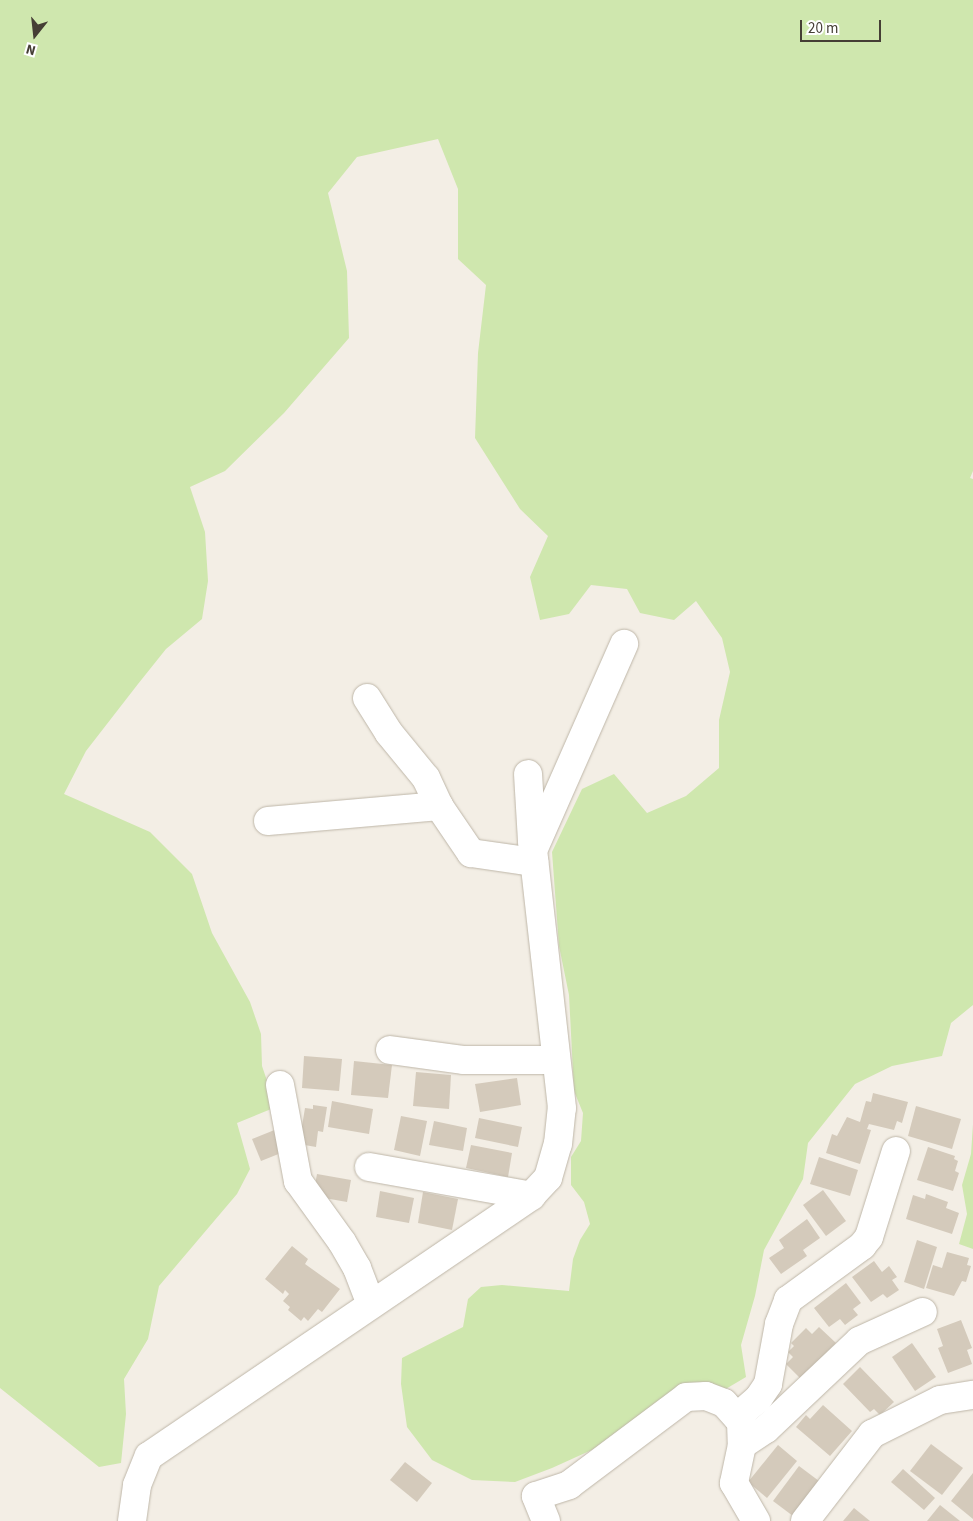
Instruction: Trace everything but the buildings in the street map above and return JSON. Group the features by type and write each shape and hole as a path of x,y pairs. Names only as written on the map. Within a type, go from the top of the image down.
{"street":[{"path":"533,856 624,644"},
{"path":"366,698 389,733 426,778 439,806 471,853 533,856"},
{"path":"132,1521 137,1485 149,1456 531,1196 548,1178 558,1144 562,1108 533,856 528,774"},
{"path":"268,821 439,806"},
{"path":"390,1050 464,1060 555,1060"},
{"path":"280,1085 298,1181 342,1242 357,1268 371,1304"},
{"path":"737,1417 758,1399 768,1384 779,1324 788,1300 862,1246 869,1237 896,1151"},
{"path":"369,1167 531,1196"},
{"path":"742,1444 766,1429 859,1341 923,1312"},
{"path":"804,1521 872,1434 940,1400 973,1395"},
{"path":"546,1521 536,1496 569,1485 686,1397 706,1396 724,1403 742,1422 742,1444 734,1483 756,1521"}],"green space":[{"path":"0,0 973,0 973,471 970,478 973,479 973,1005 951,1023 942,1056 892,1066 855,1084 808,1143 803,1179 764,1250 755,1296 741,1345 746,1377 724,1390 552,1468 515,1482 472,1480 432,1460 407,1427 401,1384 402,1358 463,1327 468,1299 481,1287 502,1285 569,1291 573,1259 580,1240 590,1224 584,1202 571,1185 571,1157 581,1141 583,1113 574,1091 569,995 559,946 552,852 582,789 614,774 647,813 686,796 719,768 719,720 730,672 722,638 696,601 674,620 640,613 627,589 591,585 569,614 540,620 530,577 548,536 520,509 475,438 478,353 486,285 458,259 458,189 438,139 357,157 328,193 347,271 349,338 284,413 225,471 190,487 205,532 208,581 202,619 166,649 138,684 86,751 64,794 150,832 192,874 212,933 250,1002 261,1034 262,1066 276,1107 237,1123 250,1169 237,1194 159,1286 148,1339 124,1379 126,1414 121,1463 99,1467 0,1388"},
{"path":"973,1124 973,1249 959,1244 967,1214 962,1185 971,1154"}]}
